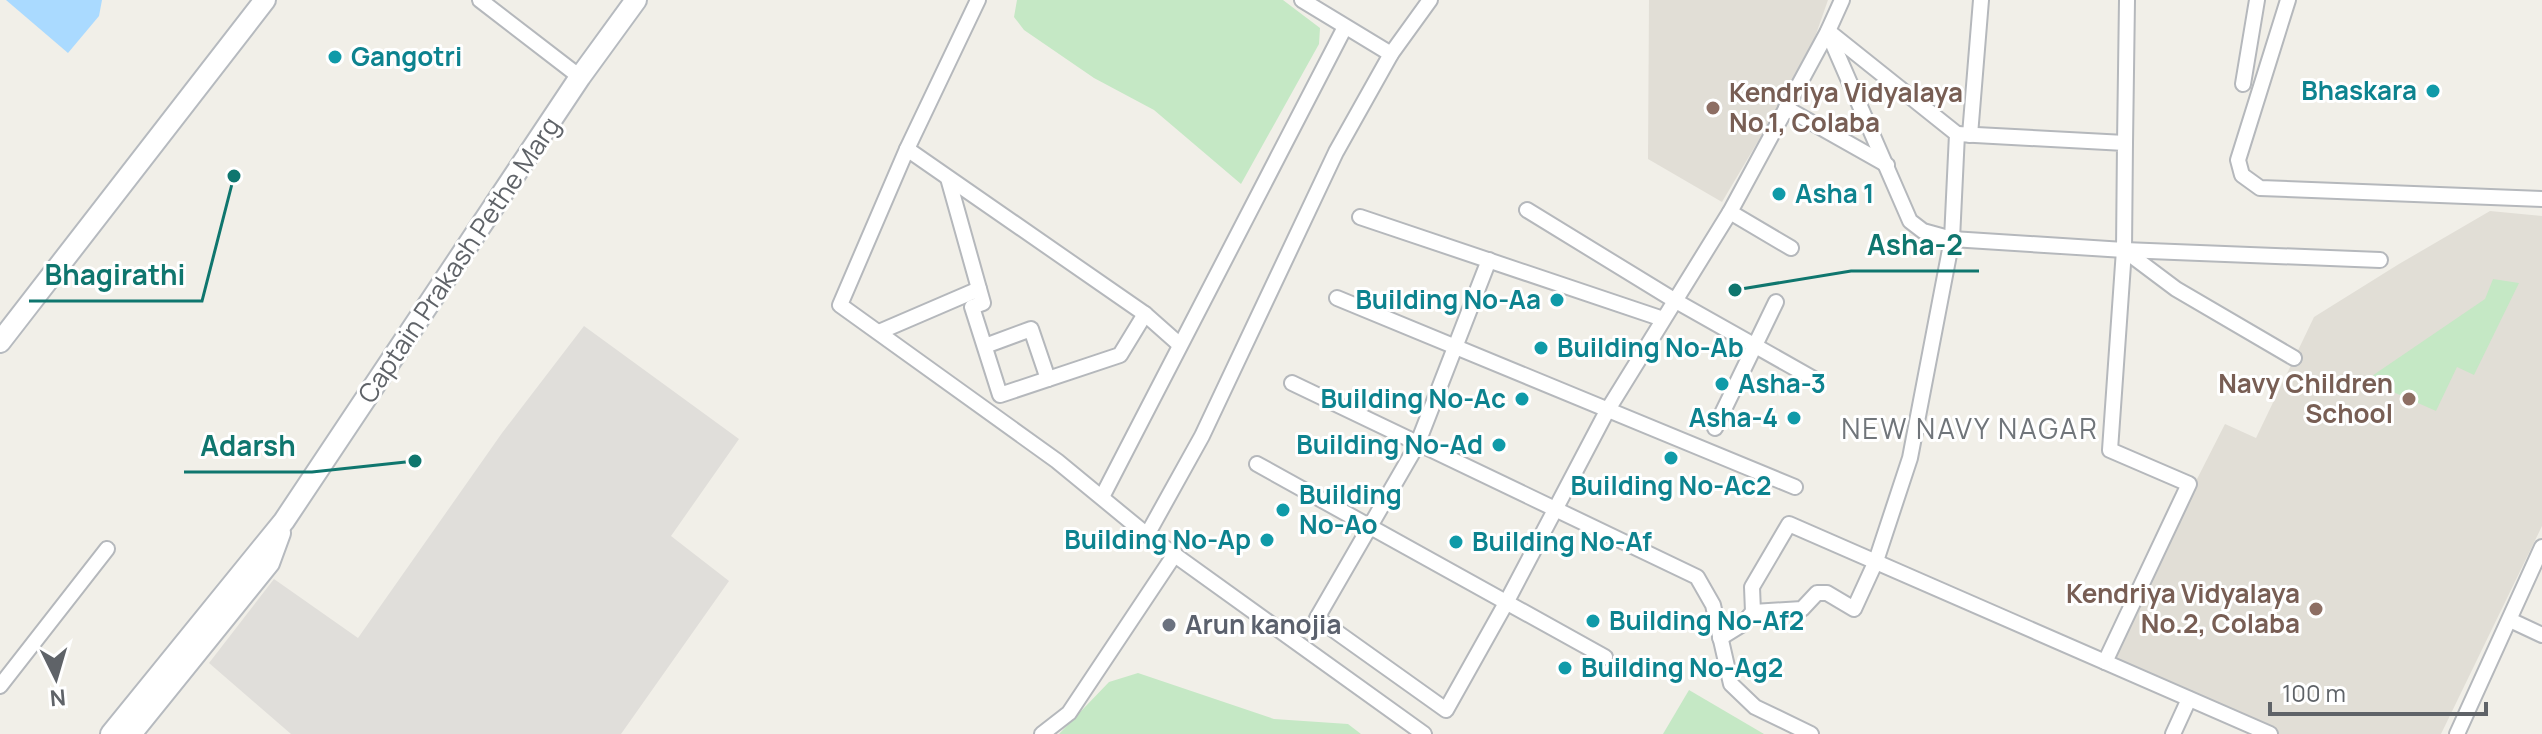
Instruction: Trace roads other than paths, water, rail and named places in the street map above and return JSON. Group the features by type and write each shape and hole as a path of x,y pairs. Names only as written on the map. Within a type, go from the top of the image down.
{"main road":[{"path":"0,342 265,0"},
{"name":"Captain Prakash Pethe Marg","path":"111,734 284,521 580,77 636,0"},
{"name":"Captain Prakash Pethe Marg","path":"131,734 269,563 284,521"}],"street":[{"path":"480,0 580,77"},
{"path":"978,0 907,149 840,305 1057,461 1147,535 1424,734"},
{"path":"1302,0 1391,54"},
{"path":"1147,535 1202,436 1336,152 1391,54 1430,0"},
{"path":"1489,260 1417,445 1317,618 1446,710 1607,411 1730,212 1842,0"},
{"path":"1720,638 1741,625 1753,612 1802,609 1817,593 1827,593 1854,609 1876,561 1910,458 1952,239 1981,0"},
{"path":"2105,662 2189,484 2110,450 2124,250 2127,0"},
{"path":"2243,84 2257,0"},
{"path":"2288,0 2238,160 2242,175 2260,188 2542,199"},
{"path":"1102,497 1345,27"},
{"path":"1828,31 1964,135 2125,143"},
{"path":"1828,31 1910,221 1923,231 1952,239 2124,250 2380,260"},
{"path":"1786,108 1887,166"},
{"path":"907,149 1145,314 1180,345"},
{"path":"948,178 983,303 972,307 1000,395 1120,355 1145,314"},
{"path":"1527,210 1674,300 1814,379"},
{"path":"1730,212 1791,248"},
{"path":"1360,217 1663,319"},
{"path":"2124,250 2176,289 2294,358"},
{"path":"879,332 979,289"},
{"path":"1337,298 1795,487"},
{"path":"1715,428 1776,302"},
{"path":"985,346 1031,329 1048,379"},
{"path":"1292,383 1697,577 1713,605 1731,684 1755,707 1811,734"},
{"path":"1257,464 1605,657"},
{"path":"1753,612 1752,587 1789,524 2270,734"},
{"path":"2457,734 2542,547"},
{"path":"0,686 107,549"},
{"path":"1042,734 1069,713 1175,554"},
{"path":"2510,620 2542,635"},
{"path":"2173,734 2189,699"}],"water":[{"path":"6,0 102,0 99,16 68,53"}],"place":[{"name":"Gangotri","path":"335,57"},
{"name":"Bhaskara","path":"2433,91"},
{"name":"Kendriya Vidyalaya No.1, Colaba","path":"1713,108"},
{"name":"Bhagirathi","path":"234,176"},
{"name":"Asha 1","path":"1779,194"},
{"name":"Asha-2","path":"1735,290"},
{"name":"Building No-Aa","path":"1557,300"},
{"name":"Building No-Ab","path":"1541,348"},
{"name":"Asha-3","path":"1722,384"},
{"name":"Building No-Ac","path":"1522,399"},
{"name":"Navy Children School","path":"2409,399"},
{"name":"Asha-4","path":"1794,418"},
{"name":"Building No-Ad","path":"1499,445"},
{"name":"Building No-Ac2","path":"1671,458"},
{"name":"Adarsh","path":"415,461"},
{"name":"Building No-Ao","path":"1283,510"},
{"name":"Building No-Ap","path":"1267,540"},
{"name":"Building No-Af","path":"1456,542"},
{"name":"Kendriya Vidyalaya No.2, Colaba","path":"2316,609"},
{"name":"Building No-Af2","path":"1593,621"},
{"name":"Arun kanojia","path":"1169,625"},
{"name":"Building No-Ag2","path":"1565,668"}],"district":[{"name":"NEW NAVY NAGAR","path":"1970,429"}]}
